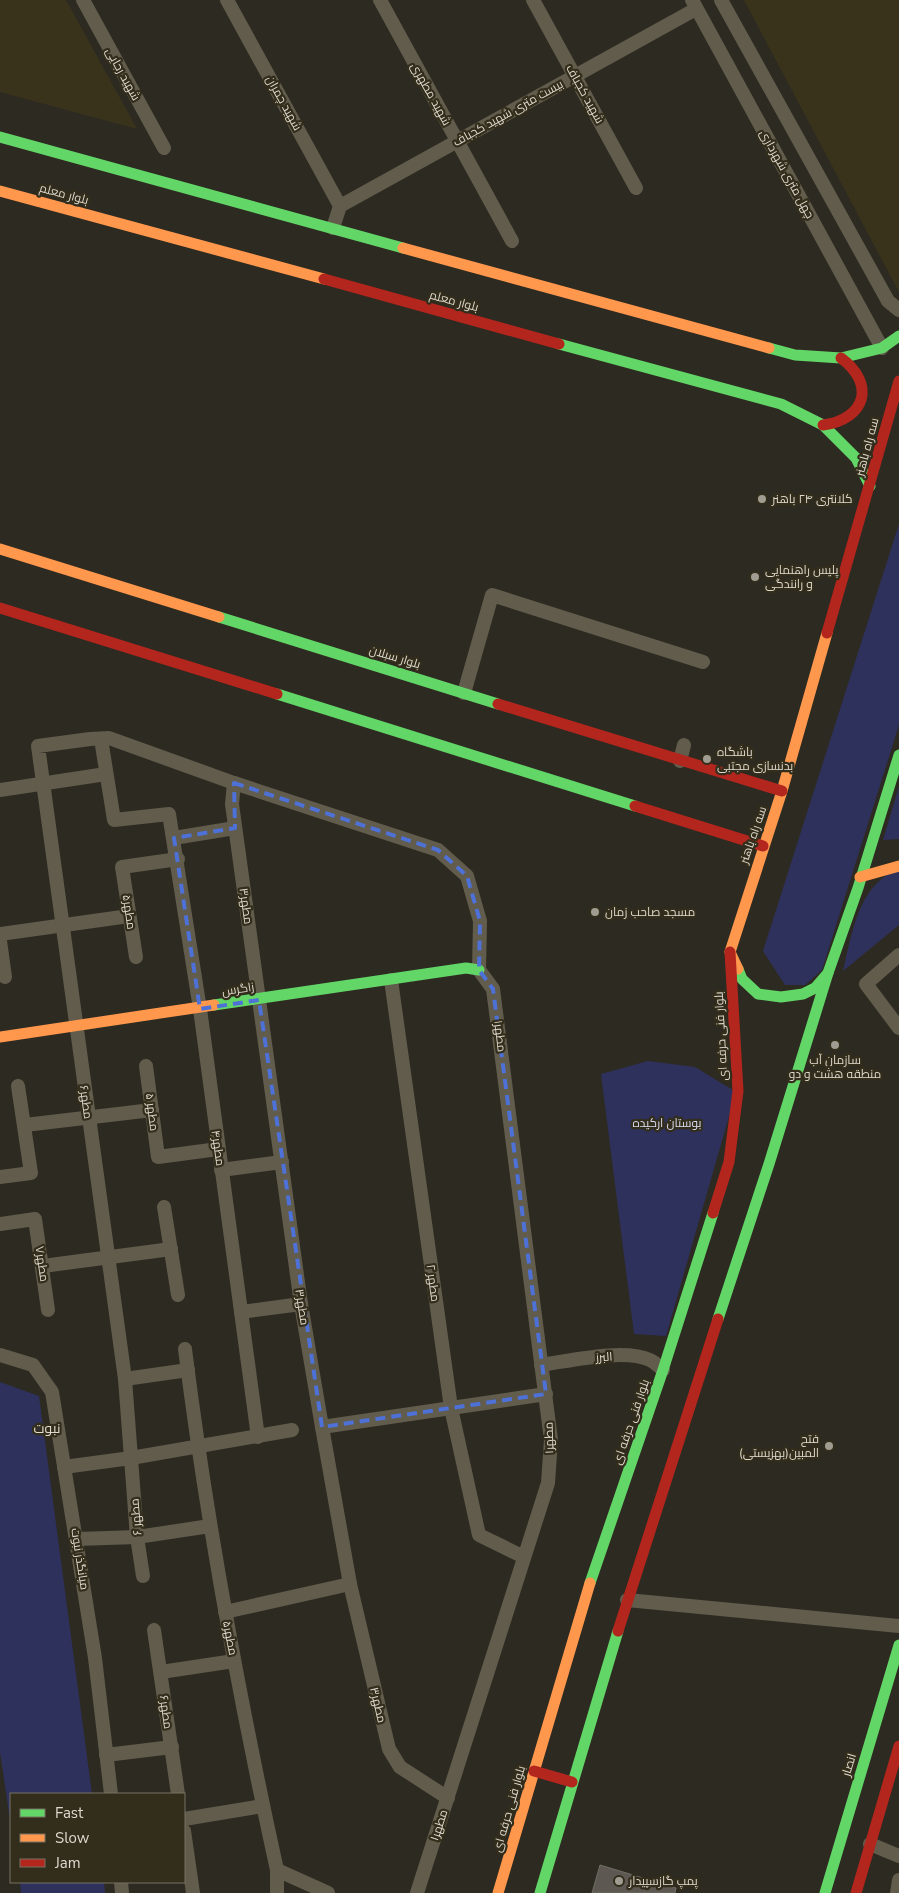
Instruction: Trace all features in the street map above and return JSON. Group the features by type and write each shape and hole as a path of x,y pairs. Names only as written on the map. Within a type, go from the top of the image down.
{"main road":[{"path":"0,137 794,355 841,358 882,348 899,336"},
{"name":"بلوار معلم","path":"0,191 781,404 823,425 856,458 870,486"},
{"path":"823,425 839,424 846,420 853,415 861,401 862,387 858,373 848,362 841,358"},
{"name":"سه راه باهنر","path":"730,952 782,791 899,380"},
{"name":"بلوار سبلان","path":"0,549 782,791"},
{"path":"0,608 763,846"},
{"path":"540,1893 627,1600 769,1164 828,973 858,888 899,754"},
{"path":"860,877 899,866"},
{"path":"730,952 742,979 758,994 781,997 803,994 815,988 828,973"},
{"name":"بلوار فنی حرفه ای","path":"498,1893 593,1574 663,1370 729,1162 738,1091 730,952"},
{"name":"زاگرس","path":"0,1037 200,1009 466,968 479,970"},
{"name":"انصار","path":"825,1893 899,1645"},
{"path":"856,1893 899,1746"},
{"path":"534,1771 572,1782"}],"street":[{"name":"شهید رجایی","path":"83,0 164,148"},
{"name":"شهید چمران","path":"227,0 340,206"},
{"name":"شهید مطهری","path":"380,0 512,241"},
{"name":"شهید کجباف","path":"533,0 636,188"},
{"path":"722,0 888,301 899,310"},
{"name":"بیست متری شهید کجباف","path":"340,206 575,76 694,4"},
{"name":"چهل متری شهرداری","path":"694,4 882,348"},
{"path":"333,228 340,206"},
{"path":"464,693 492,595 703,662"},
{"path":"0,790 106,774 101,739 109,738 234,783 438,850 467,876 480,921 479,970"},
{"name":"مطهر۶","path":"101,739 38,746 124,1379 131,1458"},
{"path":"680,761 684,745"},
{"name":"مطهر۴","path":"106,774 114,820 170,814 200,1009 258,1437"},
{"name":"مطهر۳","path":"234,783 232,804 235,828 301,1304 350,1584 389,1749 400,1767 448,1798"},
{"path":"174,838 235,828"},
{"name":"مطهر۵","path":"136,957 122,867 178,859"},
{"path":"0,934 129,916"},
{"path":"0,941 5,977"},
{"path":"899,955 866,984 899,1028"},
{"name":"مطهر۱","path":"417,1893 548,1483 551,1440 494,989 479,970"},
{"name":"مطهر ۲","path":"391,980 451,1408 479,1535 524,1557"},
{"name":"مطهر ۵","path":"146,1066 158,1157 218,1149"},
{"path":"0,1177 31,1173 18,1086"},
{"path":"25,1125 152,1110"},
{"path":"221,1170 282,1162"},
{"path":"164,1207 178,1295"},
{"name":"مطهر۷","path":"0,1224 35,1218 48,1310"},
{"path":"43,1266 171,1249"},
{"path":"240,1312 301,1304"},
{"name":"مطهر۵","path":"185,1349 197,1447 210,1526 234,1661 277,1870 277,1893"},
{"name":"میانگذر نبوت","path":"0,1355 33,1365 52,1392 95,1658 111,1793"},
{"name":"البرز","path":"541,1365 600,1356 634,1356 651,1360 663,1370"},
{"path":"124,1379 188,1370"},
{"path":"322,1426 546,1394"},
{"path":"64,1467 131,1458 292,1430"},
{"name":"مطهر ۶","path":"131,1458 143,1576"},
{"path":"76,1539 138,1536 210,1526"},
{"path":"225,1612 350,1584"},
{"path":"627,1600 899,1626"},
{"name":"مطهر۶","path":"154,1630 178,1793"},
{"path":"161,1672 234,1661"},
{"path":"106,1755 172,1747"},
{"path":"185,1819 263,1806"},
{"path":"185,1839 192,1893"},
{"path":"870,1844 899,1856"},
{"path":"277,1870 328,1893"},
{"path":"897,1893 899,1880"}],"highlighted area":[{"path":"234,783 438,850 467,876 480,921 479,970 493,989 546,1394 322,1427 259,1000 200,1009 174,838 235,828"}],"shaded area":[{"path":"0,0 66,0 137,129 0,92"},
{"path":"744,0 899,0 899,292"}],"green space":[{"path":"899,524 899,725 822,970 805,985 785,985 763,951"},
{"path":"899,786 899,839 883,840"},
{"path":"899,869 899,925 843,971 854,926 866,898 874,886 885,876"},
{"name":"بوستان ارکیده","path":"648,1061 695,1067 736,1092 666,1336 634,1334 601,1074"},
{"path":"0,1382 39,1396 92,1793 10,1793 10,1820 0,1752"},
{"path":"20,1883 104,1883 105,1893 21,1893"}],"building":[{"name":"پمپ گازسپیدار","path":"600,1865 676,1888 675,1893 592,1893"}],"traffic: fast":[{"path":"0,137 403,248"},
{"path":"769,348 795,355 841,358 882,348 899,336"},
{"path":"559,344 781,404 823,425 856,458 870,486"},
{"path":"219,617 498,704"},
{"path":"277,694 635,806"},
{"path":"738,969 742,979 758,994 781,997 803,994 815,988 828,973 858,888 899,755"},
{"path":"214,1005 466,968 479,970"},
{"path":"718,1319 769,1164 828,973"},
{"path":"590,1583 663,1370 713,1213"},
{"path":"540,1893 618,1631"},
{"path":"825,1893 899,1645"}],"traffic: slow":[{"path":"0,191 324,279"},
{"path":"403,248 769,348"},
{"path":"0,549 219,617"},
{"path":"738,969 730,952 782,791 827,633"},
{"path":"860,877 899,866"},
{"path":"0,1037 214,1005"},
{"path":"498,1893 590,1583"}],"traffic: jam":[{"path":"324,279 559,344"},
{"path":"823,425 849,416 857,408 861,399 862,389 859,379 852,368 841,358"},
{"path":"827,633 899,381"},
{"path":"0,608 277,694"},
{"path":"498,704 782,791"},
{"path":"635,806 763,846"},
{"path":"713,1213 729,1162 738,1091 730,952"},
{"path":"618,1631 718,1319"},
{"path":"856,1893 899,1746"},
{"path":"534,1771 572,1782"}],"place":[{"name":"کلانتری ۲۴ باهنر","path":"762,499"},
{"name":"پلیس راهنمایی و رانندگی","path":"755,577"},
{"name":"باشگاه بدنسازی مجتبی","path":"707,759"},
{"name":"مسجد صاحب زمان","path":"595,912"},
{"name":"سازمان آب منطقه هشت و دو","path":"835,1045"},
{"name":"فتح المبین(بهزیستی)","path":"829,1446"},
{"name":"پمپ گازسپیدار","path":"619,1881"}],"district":[{"name":"نبوت","path":"47,1428"}]}
